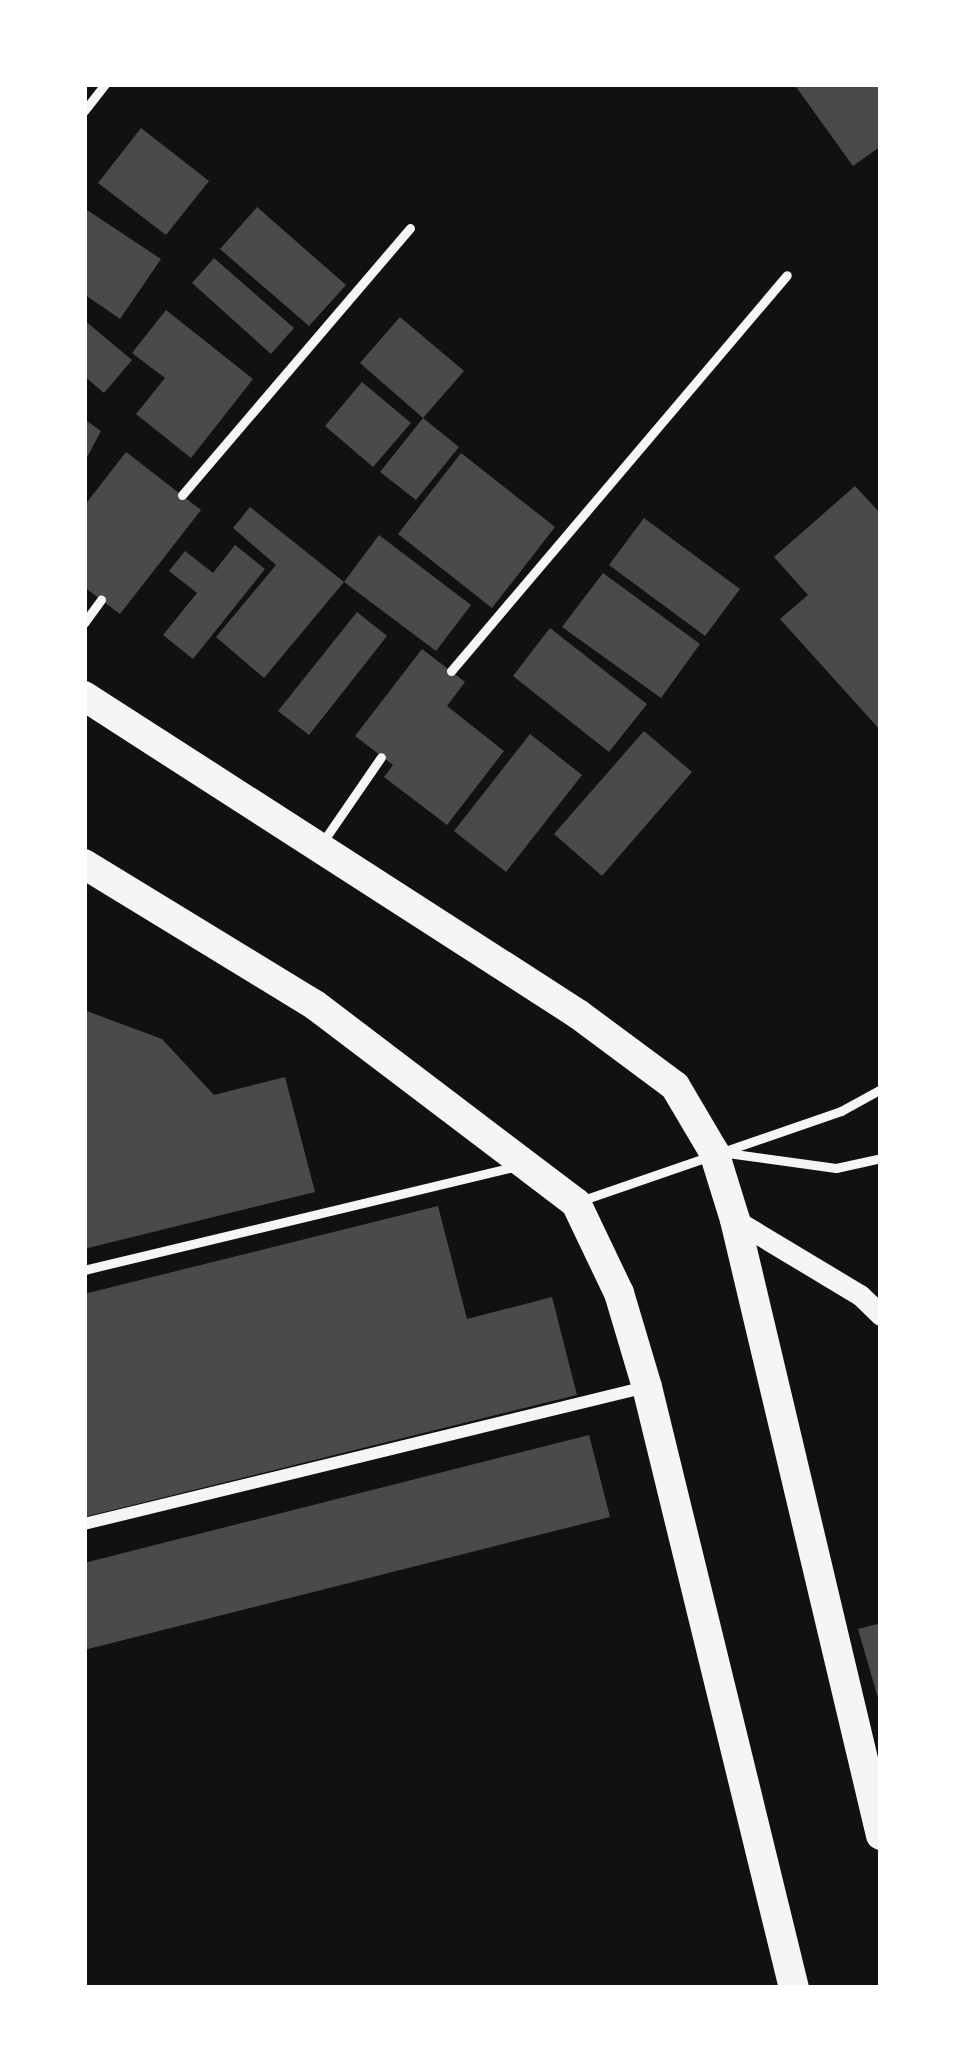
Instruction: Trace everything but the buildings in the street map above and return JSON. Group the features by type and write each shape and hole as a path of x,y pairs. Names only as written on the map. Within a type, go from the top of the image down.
{"main road":[{"path":"84,696 578,1015 675,1086 714,1152 735,1220 881,1834"},
{"path":"84,864 315,1005 530,1163 576,1203 619,1293 647,1387 794,1988"}],"street":[{"path":"735,1220 860,1295 881,1315"},
{"path":"84,1524 647,1387"}],"lane":[{"path":"84,111 105,84"},
{"path":"182,495 410,228"},
{"path":"451,671 787,275"},
{"path":"84,623 101,600"},
{"path":"319,847 381,757"},
{"path":"576,1203 841,1111 881,1089"},
{"path":"714,1152 836,1168 881,1158"},
{"path":"84,1270 530,1163"}]}
